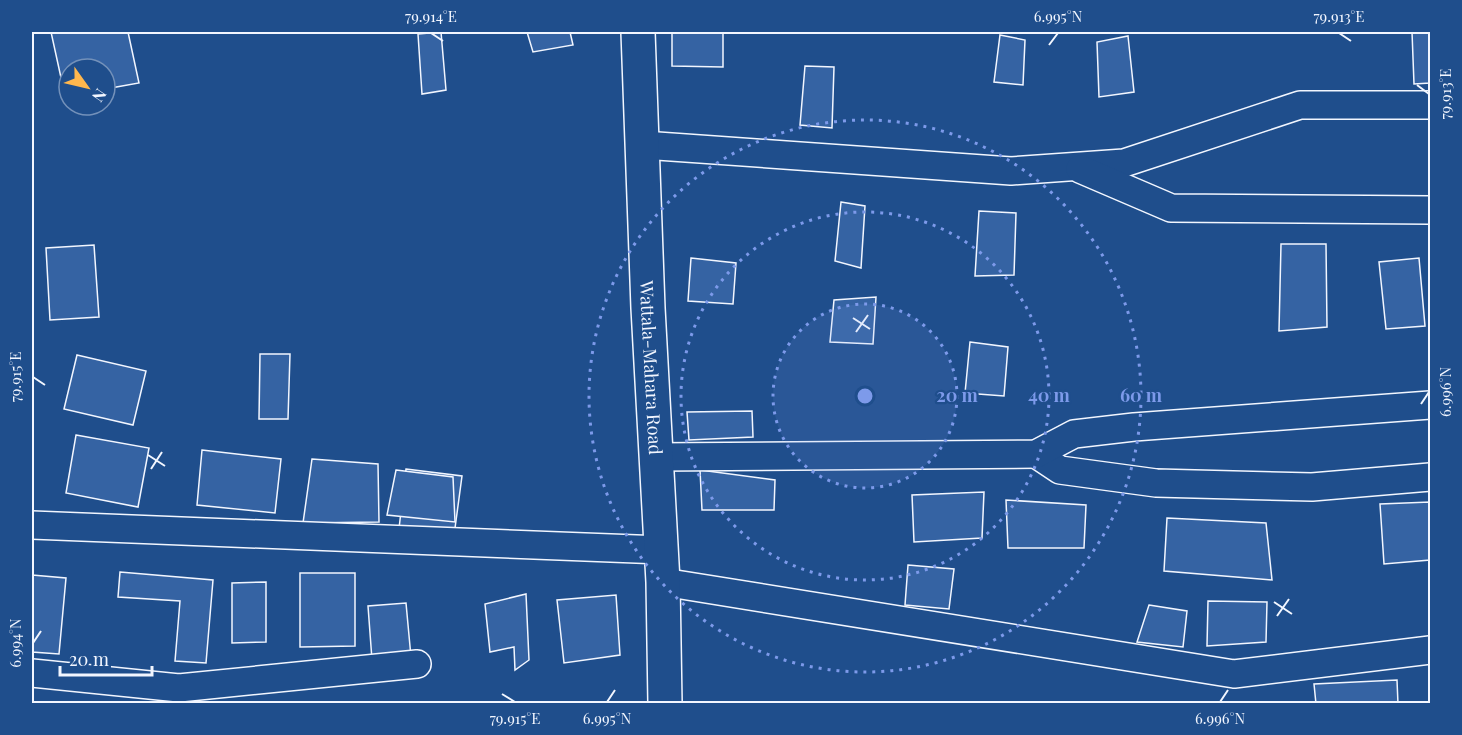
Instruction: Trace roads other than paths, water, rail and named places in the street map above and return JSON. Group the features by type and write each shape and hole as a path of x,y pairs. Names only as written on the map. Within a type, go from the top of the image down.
{"main road":[{"name":"Wattala-Mahara Road","path":"638,32 649,319 662,550 665,704"}],"street":[{"path":"643,145 1011,171 1124,163 1300,105 1431,105"},
{"path":"1075,167 1171,208 1431,210"},
{"path":"656,456 1036,454 1074,434 1134,427 1431,405"},
{"path":"1036,454 1060,470 1155,483 1312,487 1431,477"},
{"path":"32,525 662,550"},
{"path":"663,582 1234,674 1431,650"},
{"path":"32,673 179,688 417,664"}]}
